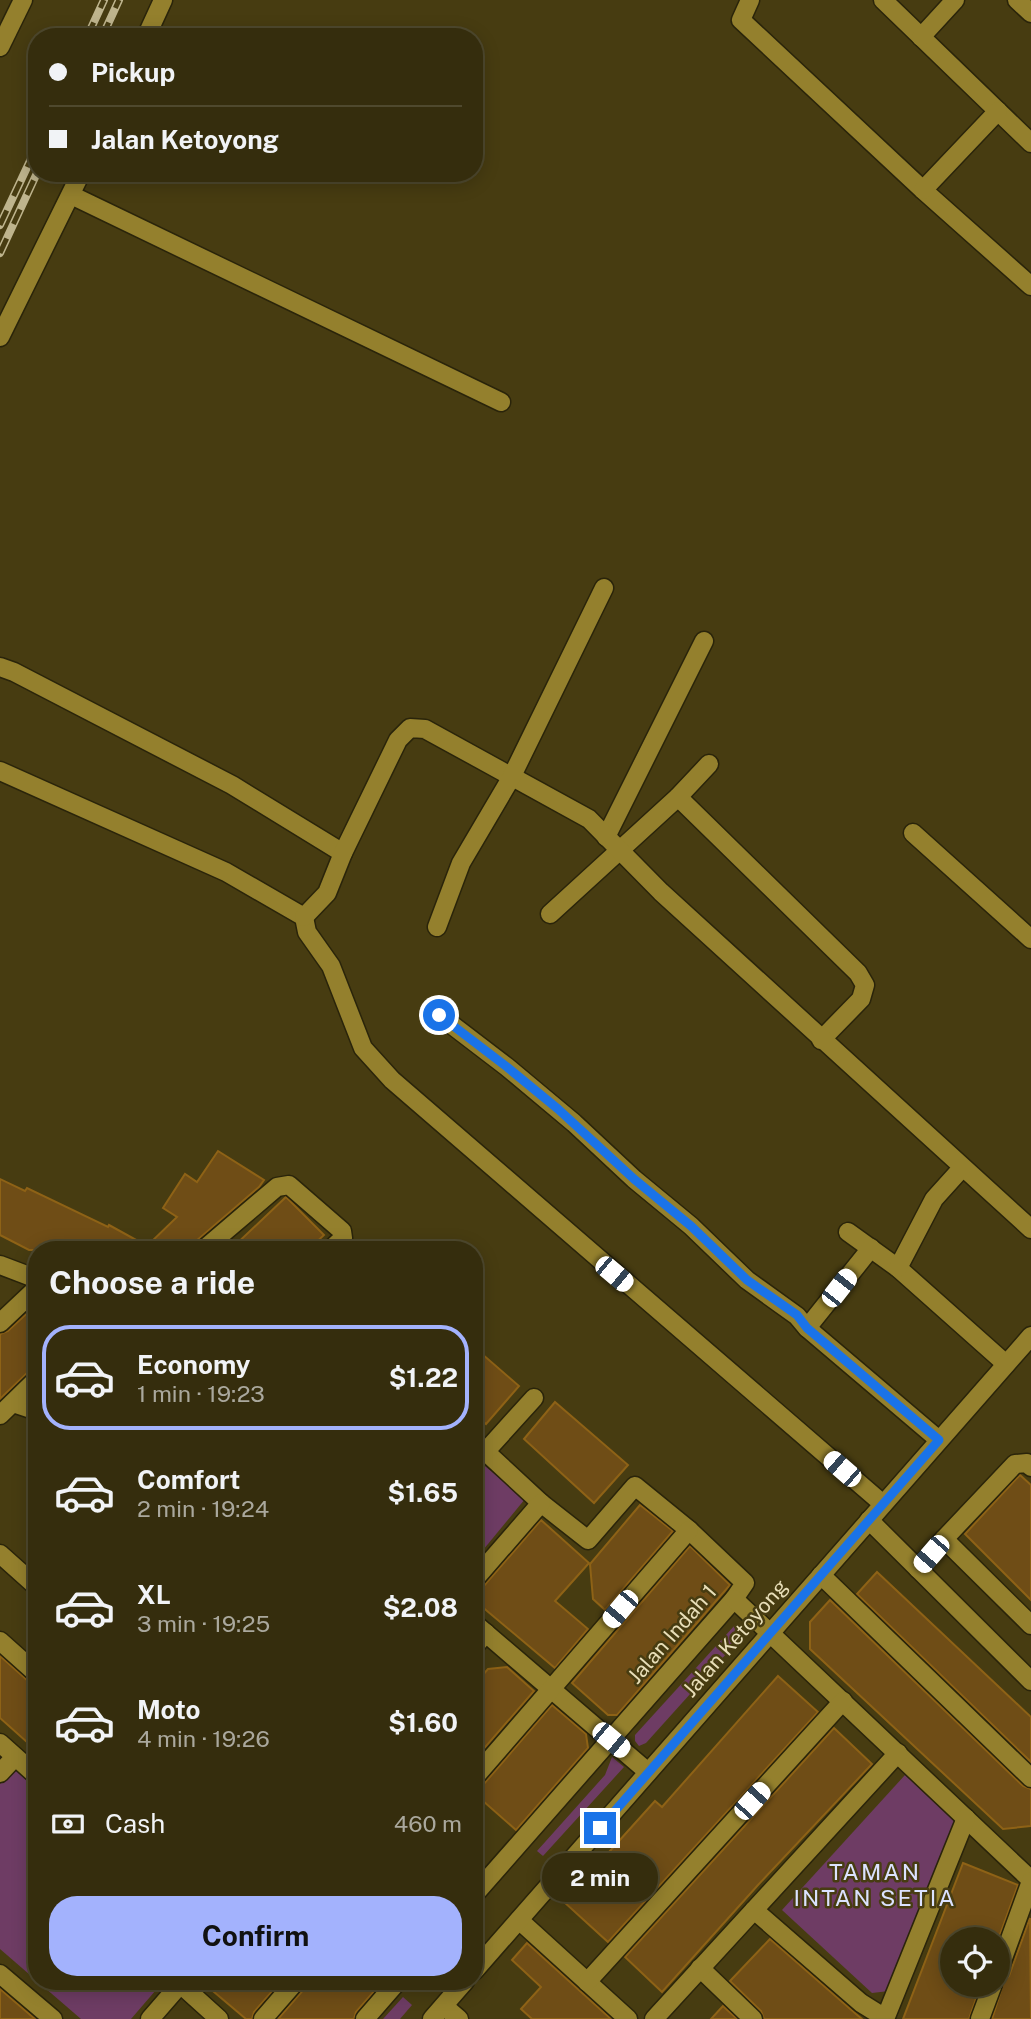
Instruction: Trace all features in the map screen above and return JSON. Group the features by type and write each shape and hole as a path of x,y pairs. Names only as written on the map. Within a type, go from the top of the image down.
{"street":[{"path":"0,47 23,0"},
{"path":"150,28 163,0"},
{"path":"750,0 741,20 923,190 1031,286"},
{"path":"883,0 1031,143"},
{"path":"922,37 955,0"},
{"path":"1017,0 1031,13"},
{"path":"923,190 998,111"},
{"path":"0,337 77,182"},
{"path":"71,195 501,402"},
{"path":"437,927 461,863 511,778 604,588"},
{"path":"606,837 704,640"},
{"path":"0,667 232,785 343,853"},
{"path":"304,917 327,893 343,853 398,740 410,728 425,729 589,819 821,1040 1031,1229"},
{"path":"550,914 678,797 709,764"},
{"path":"0,771 226,872 304,917 307,932 331,966 363,1048 392,1080 883,1504"},
{"path":"678,797 729,850 794,908 858,973 864,985 861,999 821,1040"},
{"path":"913,833 1031,939"},
{"path":"439,1015 565,1115 634,1179 691,1226 747,1280 797,1315 807,1328 939,1440"},
{"path":"898,1268 934,1199 962,1168"},
{"path":"214,1241 284,1184 289,1185 342,1231 337,1241"},
{"path":"848,1232 898,1268 1006,1364"},
{"path":"807,1328 871,1248"},
{"path":"0,1265 28,1276"},
{"path":"0,1323 28,1297"},
{"name":"Jalan Ketoyong","path":"483,1961 1031,1336"},
{"path":"6,1409 28,1388"},
{"path":"483,1443 534,1398"},
{"path":"6,1409 28,1410"},
{"name":"Jalan Indah 1","path":"483,1449 541,1503 588,1540 635,1486 745,1583 734,1599 483,1885"},
{"path":"918,1569 1015,1464 1027,1463 1031,1467"},
{"path":"483,1570 541,1503"},
{"path":"869,1520 1031,1681"},
{"path":"483,1768 688,1530"},
{"path":"944,1539 1031,1625"},
{"path":"0,1554 28,1579"},
{"path":"821,1575 1031,1778"},
{"path":"734,1599 1031,1880 1010,1939"},
{"path":"483,1631 648,1772"},
{"path":"0,1641 28,1666"},
{"path":"587,1982 843,1701"},
{"path":"0,1743 28,1768"},
{"path":"654,2019 898,1753"},
{"path":"0,1773 15,1757"},
{"path":"754,1910 861,2003 885,2018 966,1818"},
{"path":"519,1920 628,2019"},
{"path":"700,1968 753,2019"},
{"path":"0,1974 53,2019"},
{"path":"150,2019 174,1990"},
{"path":"188,1990 219,2019"},
{"path":"263,2019 288,1990"},
{"path":"365,2019 390,1990"},
{"path":"458,1990 438,2012 459,2019"},
{"path":"980,2019 988,1997"}],"shaded area":[{"path":"483,1464 525,1499 483,1550"},
{"path":"735,1625 742,1626 745,1633 646,1743 639,1746 635,1735"},
{"path":"612,1757 624,1767 543,1856 537,1851 605,1775"},
{"path":"16,1767 28,1777 28,1973 0,1949 0,1784"},
{"path":"905,1775 957,1823 889,1991 872,1993 782,1910"},
{"path":"47,1990 156,1990 131,2019 81,2019"},
{"path":"403,1997 412,2005 400,2019 383,2019"}],"building":[{"path":"218,1151 264,1180 196,1241 152,1241 177,1217 163,1208 185,1174 197,1182"},
{"path":"0,1179 25,1191 27,1188 108,1227 109,1225 138,1241 28,1241 28,1249 0,1235"},
{"path":"286,1197 324,1235 318,1241 240,1241"},
{"path":"28,1312 28,1372 0,1399 0,1334 8,1331"},
{"path":"483,1355 519,1386 486,1424 483,1422"},
{"path":"555,1402 628,1465 594,1503 524,1439"},
{"path":"1020,1475 1031,1485 1031,1600 965,1534"},
{"path":"640,1505 673,1531 605,1610 593,1599 590,1564"},
{"path":"541,1520 589,1563 555,1601 588,1629 555,1668 483,1608 483,1587"},
{"path":"690,1546 730,1585 617,1715 608,1715 572,1683"},
{"path":"877,1572 1031,1717 1031,1762 857,1594"},
{"path":"830,1600 1023,1786 1031,1789 1031,1826 1003,1829 810,1649 810,1622"},
{"path":"0,1656 28,1681 28,1743 0,1718"},
{"path":"507,1667 534,1691 483,1750 483,1675 488,1669"},
{"path":"778,1676 818,1712 608,1942 564,1902 655,1801 662,1807"},
{"path":"552,1705 586,1734 588,1748 516,1830 483,1801 483,1785"},
{"path":"834,1728 872,1764 662,1992 625,1957"},
{"path":"963,1863 1018,1885 1003,1927 940,1927 940,1997 977,1997 969,2019 903,2019"},
{"path":"1030,1918 1031,2019 992,2019 999,1997 1010,1997 1010,1973"},
{"path":"770,1939 862,2019 764,2019 761,2011 730,1981"},
{"path":"527,1943 611,2019 532,2019 521,2009 541,1987 512,1960"},
{"path":"0,1989 35,2019 0,2019"},
{"path":"212,1990 273,1990 254,2012 252,2019 246,2019"},
{"path":"303,1990 375,1990 356,2012 354,2019 278,2019"},
{"path":"723,2006 737,2019 711,2019"}],"railway":[{"path":"91,28 104,0"},
{"path":"106,28 119,0"},
{"path":"0,225 28,165"},
{"path":"0,253 33,182"}],"district":[{"name":"TAMAN INTAN SETIA","path":"875,1884"}],"route":[{"path":"439,1015 558,1109 634,1179 691,1226 747,1280 797,1315 807,1328 939,1440 600,1828"}]}
